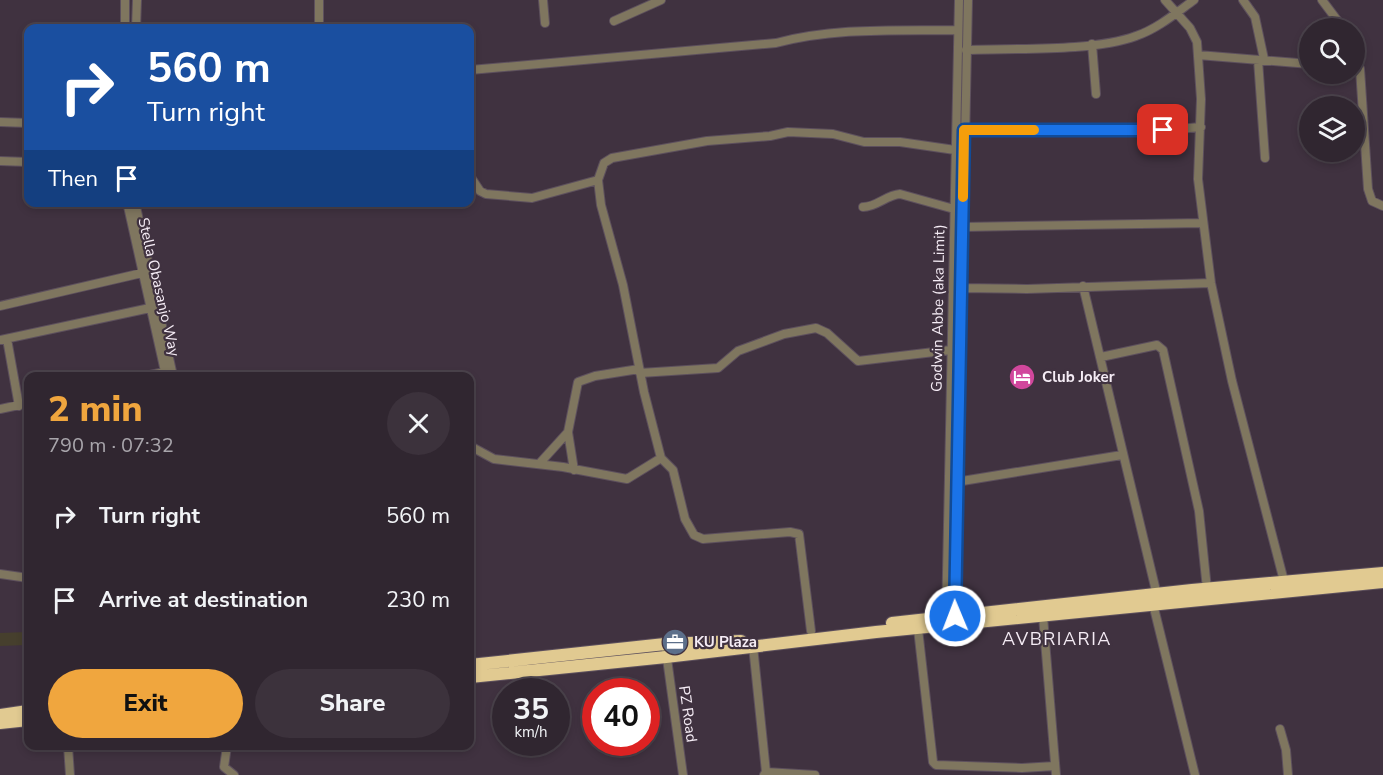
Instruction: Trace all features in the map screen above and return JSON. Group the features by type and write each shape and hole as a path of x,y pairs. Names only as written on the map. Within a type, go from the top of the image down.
{"highway":[{"path":"474,664 665,644 739,641 811,631 1042,616 1207,589 1383,573"},
{"path":"474,676 918,629 950,621 1155,599 1383,582"},
{"path":"0,714 24,711"},
{"path":"0,723 24,720"}],"street":[{"path":"125,0 125,24"},
{"path":"136,24 137,0"},
{"path":"319,0 319,24"},
{"path":"543,0 545,23"},
{"path":"614,21 661,0"},
{"name":"Godwin Abbe (aka Limit)","path":"950,621 951,350 959,0"},
{"name":"Godwin Abbe (aka Limit)","path":"950,621 956,482 968,0"},
{"path":"1165,0 1195,35 1201,127 1198,179 1211,283 1232,381 1284,581"},
{"path":"966,50 1092,44 1137,36 1194,0"},
{"path":"1243,0 1255,17 1261,59 1265,158"},
{"path":"1322,0 1336,18"},
{"path":"474,70 776,43 803,35 842,30 958,30"},
{"path":"1092,44 1096,94"},
{"path":"1198,55 1299,63"},
{"path":"1358,84 1368,189 1372,201 1383,207"},
{"path":"0,122 24,123"},
{"path":"964,130 1144,132 1201,127"},
{"path":"811,631 799,534 790,532 703,539 694,535 685,519 673,470 661,458 622,285 601,205 598,180 604,163 612,158 696,142 770,136 789,132 833,134 864,142 900,142 955,150"},
{"path":"0,161 24,162"},
{"path":"474,182 480,191 486,194 531,198 598,180"},
{"path":"863,207 871,207 892,195 900,194 954,209"},
{"name":"Stella Obasanjo Way","path":"128,207 150,308 167,372"},
{"path":"136,207 167,372"},
{"path":"962,227 1203,223"},
{"path":"0,306 142,273"},
{"path":"960,288 1028,290 1083,286 1211,283"},
{"path":"1083,286 1195,775"},
{"path":"0,409 24,404 3,340 150,308"},
{"path":"574,470 568,432 578,382 596,376 640,371 718,368 738,351 784,334 816,328 827,333 858,361 951,350"},
{"path":"1101,357 1157,345 1163,350 1199,511 1207,589"},
{"path":"539,464 568,432"},
{"path":"474,448 494,459 627,479 661,458"},
{"path":"956,482 1122,455"},
{"path":"0,574 24,577"},
{"path":"918,629 933,762 936,765 1055,771 1042,616"},
{"name":"PZ Road","path":"665,644 683,775"},
{"path":"753,646 765,774 814,775"},
{"path":"1280,729 1288,775"},
{"path":"68,750 70,775"},
{"path":"226,750 224,767 234,775"}],"shaded area":[{"path":"24,632 24,645 0,646 0,633"}],"slow traffic":[{"path":"963,197 964,130 1034,130"}],"place":[{"name":"Club Joker","path":"1022,377"},
{"name":"KU Plaza","path":"675,642"}],"district":[{"name":"AVBRIARIA","path":"1057,639"}],"route":[{"path":"955,616 964,130 1144,132 1163,130"}]}
